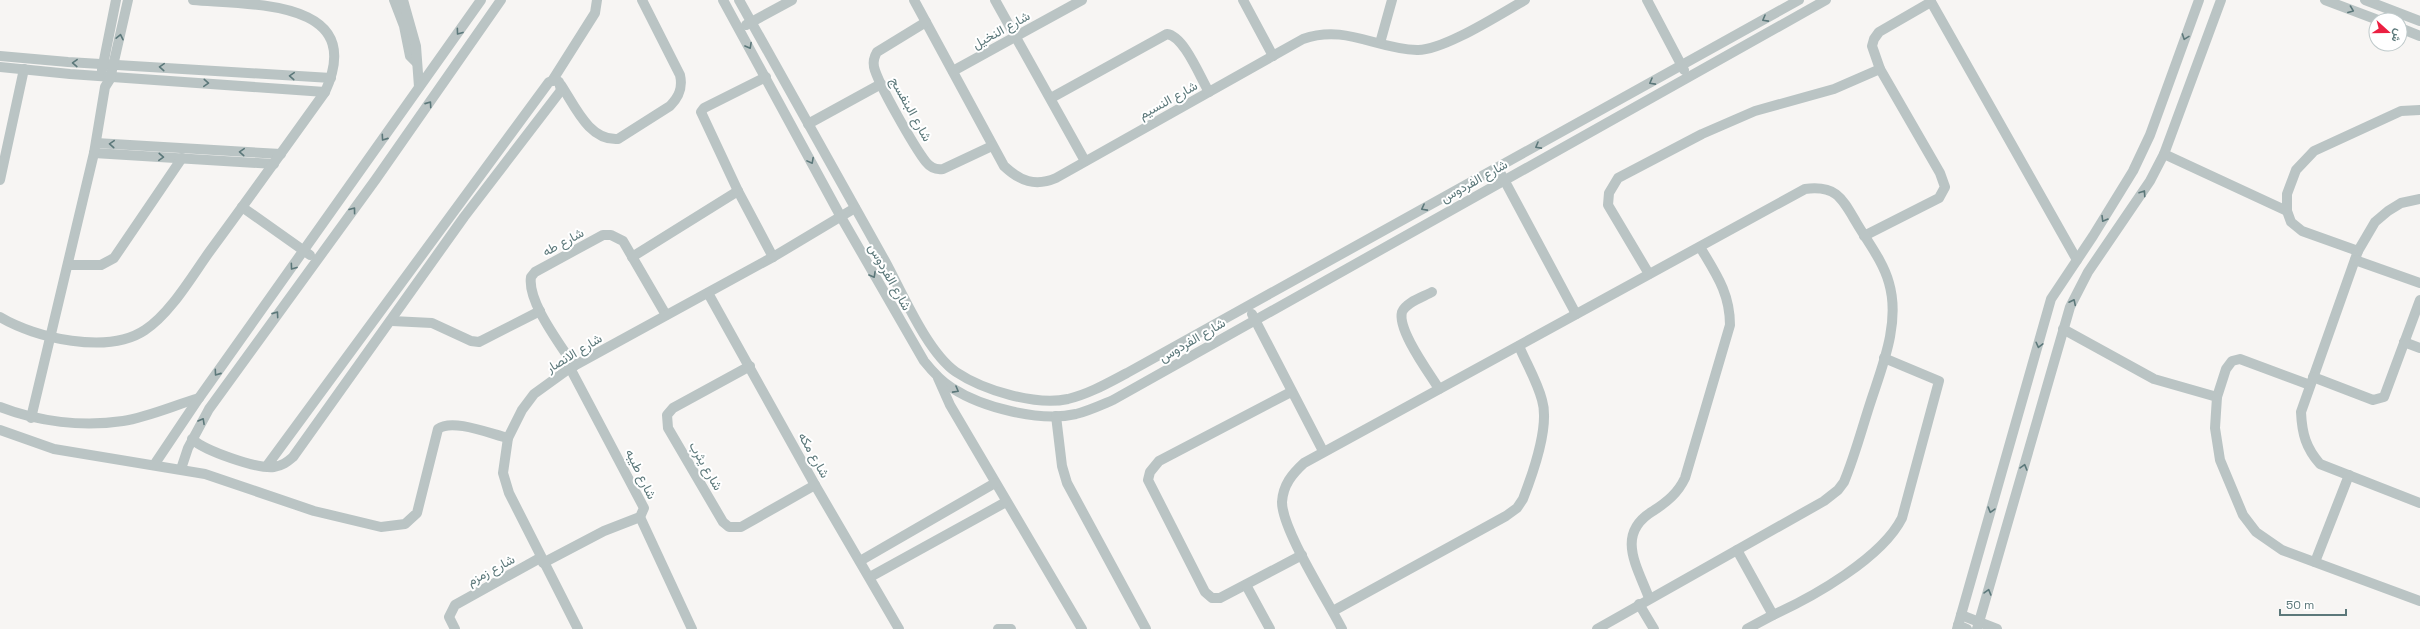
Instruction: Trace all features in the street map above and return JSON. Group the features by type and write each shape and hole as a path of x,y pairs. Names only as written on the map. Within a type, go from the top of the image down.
{"street":[{"path":"105,86 101,76 116,0"},
{"path":"31,418 94,153 105,86 111,76 128,0"},
{"path":"0,317 14,325 51,338 106,341 127,337 145,330 160,318 274,164 325,92 335,63 335,48 332,36 324,25 311,16 272,6 193,0"},
{"path":"394,0 404,26 410,56 417,63"},
{"path":"403,0 413,29 419,87"},
{"path":"154,466 199,398 481,0"},
{"path":"181,470 192,439 209,408 376,179 501,0"},
{"path":"266,466 557,83 595,12 598,0"},
{"path":"557,83 592,130 608,140 618,139 670,106 676,100 682,84 680,75 642,0"},
{"name":"شارع الفردوس","path":"723,0 841,217 911,341 937,376 952,388 993,406 1015,412 1056,416 1076,414 1113,400 1826,0"},
{"name":"شارع الفردوس","path":"739,0 907,303 945,362 968,379 1009,394 1052,401 1082,395 1120,377 1799,0"},
{"path":"739,28 792,0"},
{"name":"شارع النسيم","path":"914,0 1004,166 1014,176 1034,183 1051,180 1303,39 1317,34 1346,34 1418,51 1432,48 1468,31 1525,0"},
{"path":"995,0 1085,161"},
{"path":"1242,0 1273,56"},
{"path":"1380,43 1392,0"},
{"path":"1646,0 1688,77"},
{"path":"1960,628 1961,615 2051,299 2133,171 2146,142 2199,0"},
{"path":"1978,625 2070,307 2088,272 2150,181 2164,154 2220,0"},
{"path":"2325,0 2368,16"},
{"path":"2365,0 2420,21"},
{"name":"شارع النخيل","path":"953,71 1078,1"},
{"path":"1864,236 1939,198 1945,187 1940,173 1880,69 1873,53 1874,39 1886,27 1930,1 2077,260"},
{"name":"شارع البنفسج","path":"926,22 876,52 874,67 881,84 916,147 927,163 937,170 992,146"},
{"path":"1751,27 1758,38"},
{"path":"2408,31 2420,36"},
{"path":"1051,98 1167,34 1172,34 1181,41 1209,92"},
{"path":"0,56 331,78"},
{"path":"0,67 101,76 325,92"},
{"path":"0,180 24,69"},
{"path":"1649,274 1608,205 1609,193 1618,178 1702,134 1748,114 1834,89 1880,69"},
{"path":"766,77 704,108 701,112 738,191 773,257"},
{"path":"192,439 209,451 266,466 281,465 293,457 392,321 464,217 559,93 557,83"},
{"path":"808,124 881,84"},
{"path":"2420,110 2394,114 2314,151 2296,170 2287,194 2287,211 2291,222 2302,231 2420,283"},
{"path":"96,143 281,154"},
{"path":"94,153 274,164"},
{"path":"2164,154 2287,211"},
{"path":"68,265 100,265 114,258 182,158"},
{"path":"1498,168 1576,314"},
{"path":"1342,629 1302,555 1285,518 1282,503 1285,488 1292,474 1323,451 1805,189 1814,188 1835,192 1845,202 1889,283 1892,304 1892,324 1884,358 1851,464 1838,490 1824,501 1649,598 1597,629"},
{"path":"632,257 738,191"},
{"path":"2420,199 2401,203 2388,211 2375,222 2357,256 2301,412 2302,431 2309,451 2320,464 2420,503"},
{"path":"242,207 316,260"},
{"name":"شارع الانصار","path":"578,629 541,561 509,493 503,473 508,438 522,410 534,394 572,367 773,257 855,208"},
{"name":"شارع طه","path":"572,367 540,310 530,284 531,278 535,272 603,235 611,235 623,241 666,315"},
{"path":"1649,598 1634,558 1631,536 1636,525 1673,496 1685,478 1730,325 1730,306 1726,292 1700,247"},
{"path":"1432,292 1408,305 1402,312 1402,319 1404,331 1439,389"},
{"path":"274,293 285,302"},
{"name":"شارع مكه","path":"708,293 815,485 899,629"},
{"path":"2420,300 2384,397 2378,401 2240,359 2232,361 2226,369 2217,397 2215,428 2220,460 2244,515 2256,532 2270,543 2315,562 2420,601"},
{"path":"1248,307 1323,451"},
{"path":"392,321 432,323 471,341 479,342 540,310"},
{"path":"2063,329 2154,379 2217,397"},
{"path":"2404,342 2420,348"},
{"path":"1333,611 1506,516 1517,508 1523,499 1543,428 1545,414 1542,400 1518,346"},
{"path":"1746,629 1810,597 1863,561 1896,532 1902,518 1939,382 1884,358"},
{"name":"شارع يثرب","path":"750,366 673,408 667,415 668,428 723,522 729,527 741,527 815,485"},
{"name":"شارع طيبه","path":"541,561 604,531 640,517 643,513 643,504 572,367"},
{"path":"937,376 950,405 1082,629"},
{"path":"1292,392 1159,460 1150,472 1148,480 1205,592 1212,598 1220,598 1302,555"},
{"path":"0,407 31,418 71,422 124,421 199,398"},
{"path":"1056,416 1062,466 1067,484 1146,629"},
{"path":"0,430 54,449 212,476 336,518 381,527 405,524 417,513 438,429 441,426 452,424 508,438"},
{"path":"2315,562 2349,475"},
{"path":"860,561 995,483"},
{"path":"870,577 1006,502"},
{"path":"640,517 692,629"},
{"path":"1737,550 1773,615"},
{"name":"شارع زمزم","path":"455,629 450,617 455,605 541,561"},
{"path":"1246,585 1270,629"},
{"path":"1639,604 1654,629"},
{"path":"1961,615 1978,625 1997,629"},
{"path":"998,629 1011,629"}]}
